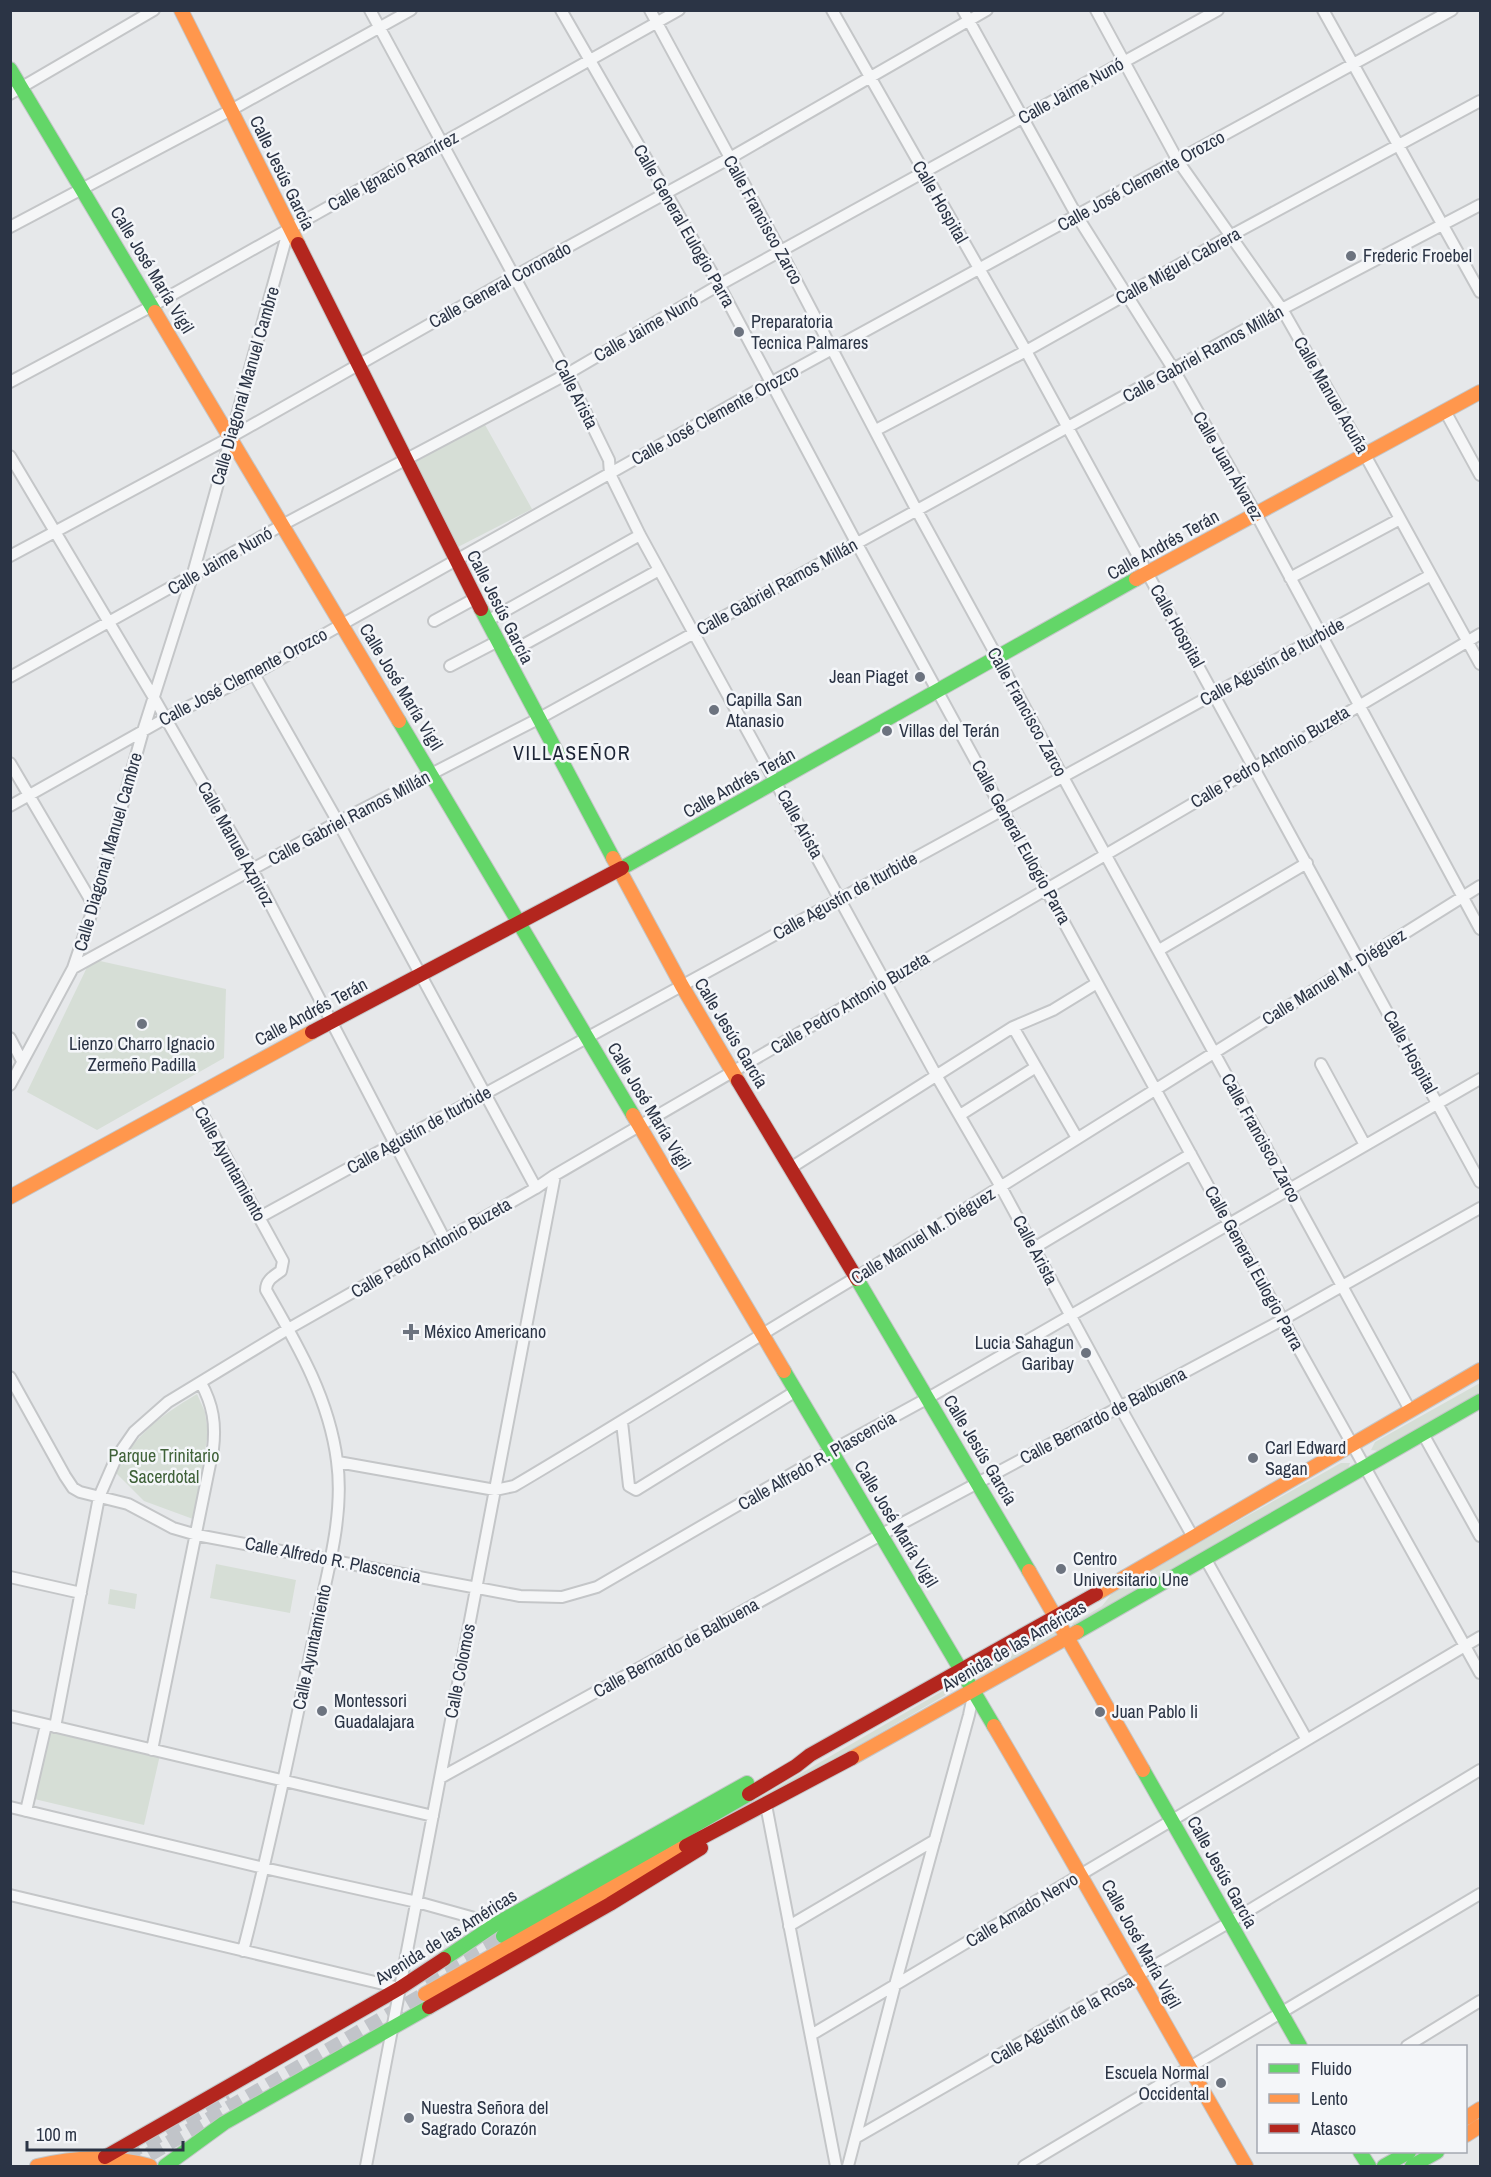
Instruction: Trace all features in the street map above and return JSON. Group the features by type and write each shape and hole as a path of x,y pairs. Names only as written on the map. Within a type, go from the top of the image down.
{"street":[{"path":"16,91 154,10"},
{"name":"Calle Jesús García","path":"181,10 487,621 681,986 792,1167 855,1278 980,1483 1299,2045"},
{"name":"Calle Arista","path":"370,10 567,374 609,460 610,474 640,535 1193,1537"},
{"path":"10,226 231,110 411,10"},
{"name":"Calle General Eulogio Parra","path":"561,10 719,285 1002,810 1351,1445 1480,1673"},
{"name":"Calle Francisco Zarco","path":"650,10 876,430 916,509 1410,1410"},
{"name":"Calle Ignacio Ramírez","path":"10,382 152,306 680,10"},
{"name":"Calle Hospital","path":"832,10 1026,351 1480,1182"},
{"name":"Calle General Coronado","path":"10,556 231,437 513,277 730,159 869,77 966,16 987,10"},
{"name":"Calle Manuel Acuña","path":"1096,10 1178,161 1282,309 1480,664"},
{"name":"Calle Jaime Nunó","path":"10,677 283,525 567,374 719,285 1218,10"},
{"path":"1323,10 1480,292"},
{"name":"Calle José Clemente Orozco","path":"10,806 166,718 254,674 772,382 1452,10"},
{"name":"Calle Juan Álvarez","path":"966,16 1077,216 1174,370 1256,514 1480,929"},
{"name":"Calle José María Vigil","path":"10,69 16,91 81,188 231,437 1082,1874 1137,1977 1246,2166"},
{"name":"Calle Miguel Cabrera","path":"876,430 1026,351 1230,236 1480,101"},
{"name":"Calle Gabriel Ramos Millán","path":"73,968 338,822 538,719 1282,309 1480,205"},
{"name":"Calle Diagonal Manuel Cambre","path":"10,1085 73,968 94,906 143,731 192,577 289,228"},
{"name":"Calle Andrés Terán","path":"10,1197 419,974 618,870 777,783 1148,573 1480,392"},
{"path":"1444,411 1480,475"},
{"name":"Calle Manuel Azpiroz","path":"10,456 110,622 252,869 445,1240"},
{"path":"1290,578 1400,519"},
{"path":"487,621 640,535"},
{"path":"505,655 659,570"},
{"name":"Calle Agustín de Iturbide","path":"260,1217 1431,575"},
{"path":"434,621 476,598"},
{"name":"Calle Pedro Antonio Buzeta","path":"26,1811 50,1726 81,1593 99,1497 116,1458 134,1432 162,1406 288,1329 536,1188 885,981 1480,634"},
{"path":"450,666 498,641"},
{"path":"254,674 338,822 536,1188"},
{"path":"10,763 94,906"},
{"path":"1159,950 1307,863"},
{"name":"Calle Manuel M. Diéguez","path":"338,1462 495,1490 514,1486 855,1278 1480,886"},
{"path":"792,1167 1013,1027 1053,1010 1098,983"},
{"path":"1013,1027 1077,1138"},
{"path":"11,1042 22,1061"},
{"path":"1321,1064 1365,1145"},
{"path":"960,1115 1036,1067"},
{"name":"Calle Alfredo R. Plascencia","path":"10,1377 69,1483 80,1492 128,1504 172,1528 197,1535 330,1558 520,1596 562,1597 597,1587 1480,1078"},
{"name":"Calle Ayuntamiento","path":"193,1097 283,1261 281,1271 266,1284 267,1290 308,1365 323,1401 338,1462 338,1505 330,1558 284,1781 243,1951"},
{"path":"1034,1248 1191,1154"},
{"name":"Calle Colomos","path":"366,2166 555,1175"},
{"name":"Calle Bernardo de Balbuena","path":"440,1778 881,1535 1282,1320 1480,1208"},
{"name":"Avenida de las Américas","path":"105,2157 400,1988 793,1758 810,1755 962,1671 1480,1370"},
{"path":"152,1750 197,1535 215,1431 213,1410 201,1383"},
{"path":"622,1422 629,1486 636,1490 796,1391"},
{"name":"Avenida de las Américas","path":"425,1994 730,1821 766,1805 974,1691 1480,1401"},
{"path":"1424,1434 1480,1536"},
{"path":"1205,1558 1307,1740"},
{"path":"10,1577 81,1593"},
{"name":"Calle Amado Nervo","path":"811,2035 1480,1637"},
{"path":"848,2166 974,1691"},
{"path":"10,1716 433,1816"},
{"name":"Calle Agustín de la Rosa","path":"857,2137 1137,1977 1480,1770"},
{"path":"766,1805 836,2166"},
{"path":"10,1807 417,1902 500,1930"},
{"name":"Avenida de las Américas","path":"165,2166 196,2141 662,1873 734,1827 752,1812"},
{"path":"789,1926 935,1840"},
{"path":"1024,2166 1480,1894"},
{"path":"10,1895 400,1988"},
{"path":"1409,2045 1480,2001"},
{"path":"1467,2117 1480,2109"},
{"path":"1467,2134 1480,2126"},
{"path":"1361,2153 1369,2166"},
{"path":"1384,2166 1406,2153"},
{"path":"1415,2165 1434,2153"},
{"path":"37,2166 80,2157 105,2157 150,2166"}],"green space":[{"path":"484,423 532,509 456,548 414,462"},
{"name":"Lienzo Charro Ignacio Zermeño Padilla","path":"91,959 226,989 224,1058 97,1130 27,1092"},
{"path":"1480,1383 1480,1395 1379,1451 1371,1450 1375,1442"},
{"name":"Parque Trinitario Sacerdotal","path":"197,1394 205,1412 208,1433 193,1519 144,1501 115,1472 132,1446 150,1427"},
{"path":"1341,1463 1350,1463 1347,1472 1075,1626 1072,1624 1102,1606 1114,1591"},
{"path":"216,1564 296,1580 290,1613 210,1598"},
{"path":"110,1589 137,1594 135,1609 108,1604"},
{"path":"1053,1627 1058,1635 983,1679 976,1677 979,1671"},
{"path":"946,1689 949,1693 740,1814 738,1810"},
{"path":"42,1727 160,1755 144,1825 26,1797"}],"tunnel":[{"path":"424,1979 503,1936"},
{"path":"129,2166 425,1994"},
{"path":"106,2166 228,2095"},
{"path":"79,2166 90,2166"}],"traffic: fast":[{"path":"10,69 155,312"},
{"path":"622,868 1136,579"},
{"path":"481,609 613,858"},
{"path":"399,721 633,1115"},
{"path":"857,1279 1029,1571"},
{"path":"784,1371 994,1726"},
{"path":"1077,1632 1480,1401"},
{"path":"1143,1770 1299,2045"},
{"path":"444,1959 496,1924 747,1783"},
{"path":"503,1936 749,1794"},
{"path":"165,2166 224,2123 429,2007"},
{"path":"1361,2153 1369,2166"},
{"path":"1384,2166 1407,2153"},
{"path":"1412,2166 1435,2153"}],"traffic: slow":[{"path":"181,10 298,244"},
{"path":"155,312 399,721"},
{"path":"1136,579 1480,392"},
{"path":"613,858 682,986 738,1081"},
{"path":"10,1197 312,1032"},
{"path":"633,1115 784,1371"},
{"path":"1096,1594 1480,1370"},
{"path":"1029,1571 1143,1770"},
{"path":"852,1758 1077,1632"},
{"path":"994,1726 1246,2166"},
{"path":"425,1994 686,1846"},
{"path":"1467,2117 1480,2109"},
{"path":"1467,2134 1480,2126"},
{"path":"37,2166 94,2158 136,2162 150,2166"}],"traffic: jam":[{"path":"298,244 481,609"},
{"path":"312,1032 622,868"},
{"path":"738,1081 857,1279"},
{"path":"749,1794 810,1755 1096,1594"},
{"path":"686,1846 852,1758"},
{"path":"429,2007 610,1904 701,1848"},
{"path":"105,2157 400,1988 444,1959"}],"place":[{"name":"Frederic Froebel","path":"1351,256"},
{"name":"Preparatoria Tecnica Palmares","path":"739,332"},
{"name":"Jean Piaget","path":"920,677"},
{"name":"Capilla San Atanasio","path":"714,710"},
{"name":"Villas del Terán","path":"887,731"},
{"name":"Lienzo Charro Ignacio Zermeño Padilla","path":"142,1024"},
{"name":"México Americano","path":"411,1332"},
{"name":"Lucia Sahagun Garibay","path":"1086,1353"},
{"name":"Carl Edward Sagan","path":"1253,1458"},
{"name":"Centro Universitario Une","path":"1061,1569"},
{"name":"Montessori Guadalajara","path":"322,1711"},
{"name":"Juan Pablo Ii","path":"1100,1712"},
{"name":"Escuela Normal Occidental","path":"1221,2083"},
{"name":"Nuestra Señora del Sagrado Corazón","path":"409,2118"}],"district":[{"name":"VILLASEÑOR","path":"572,753"}]}
